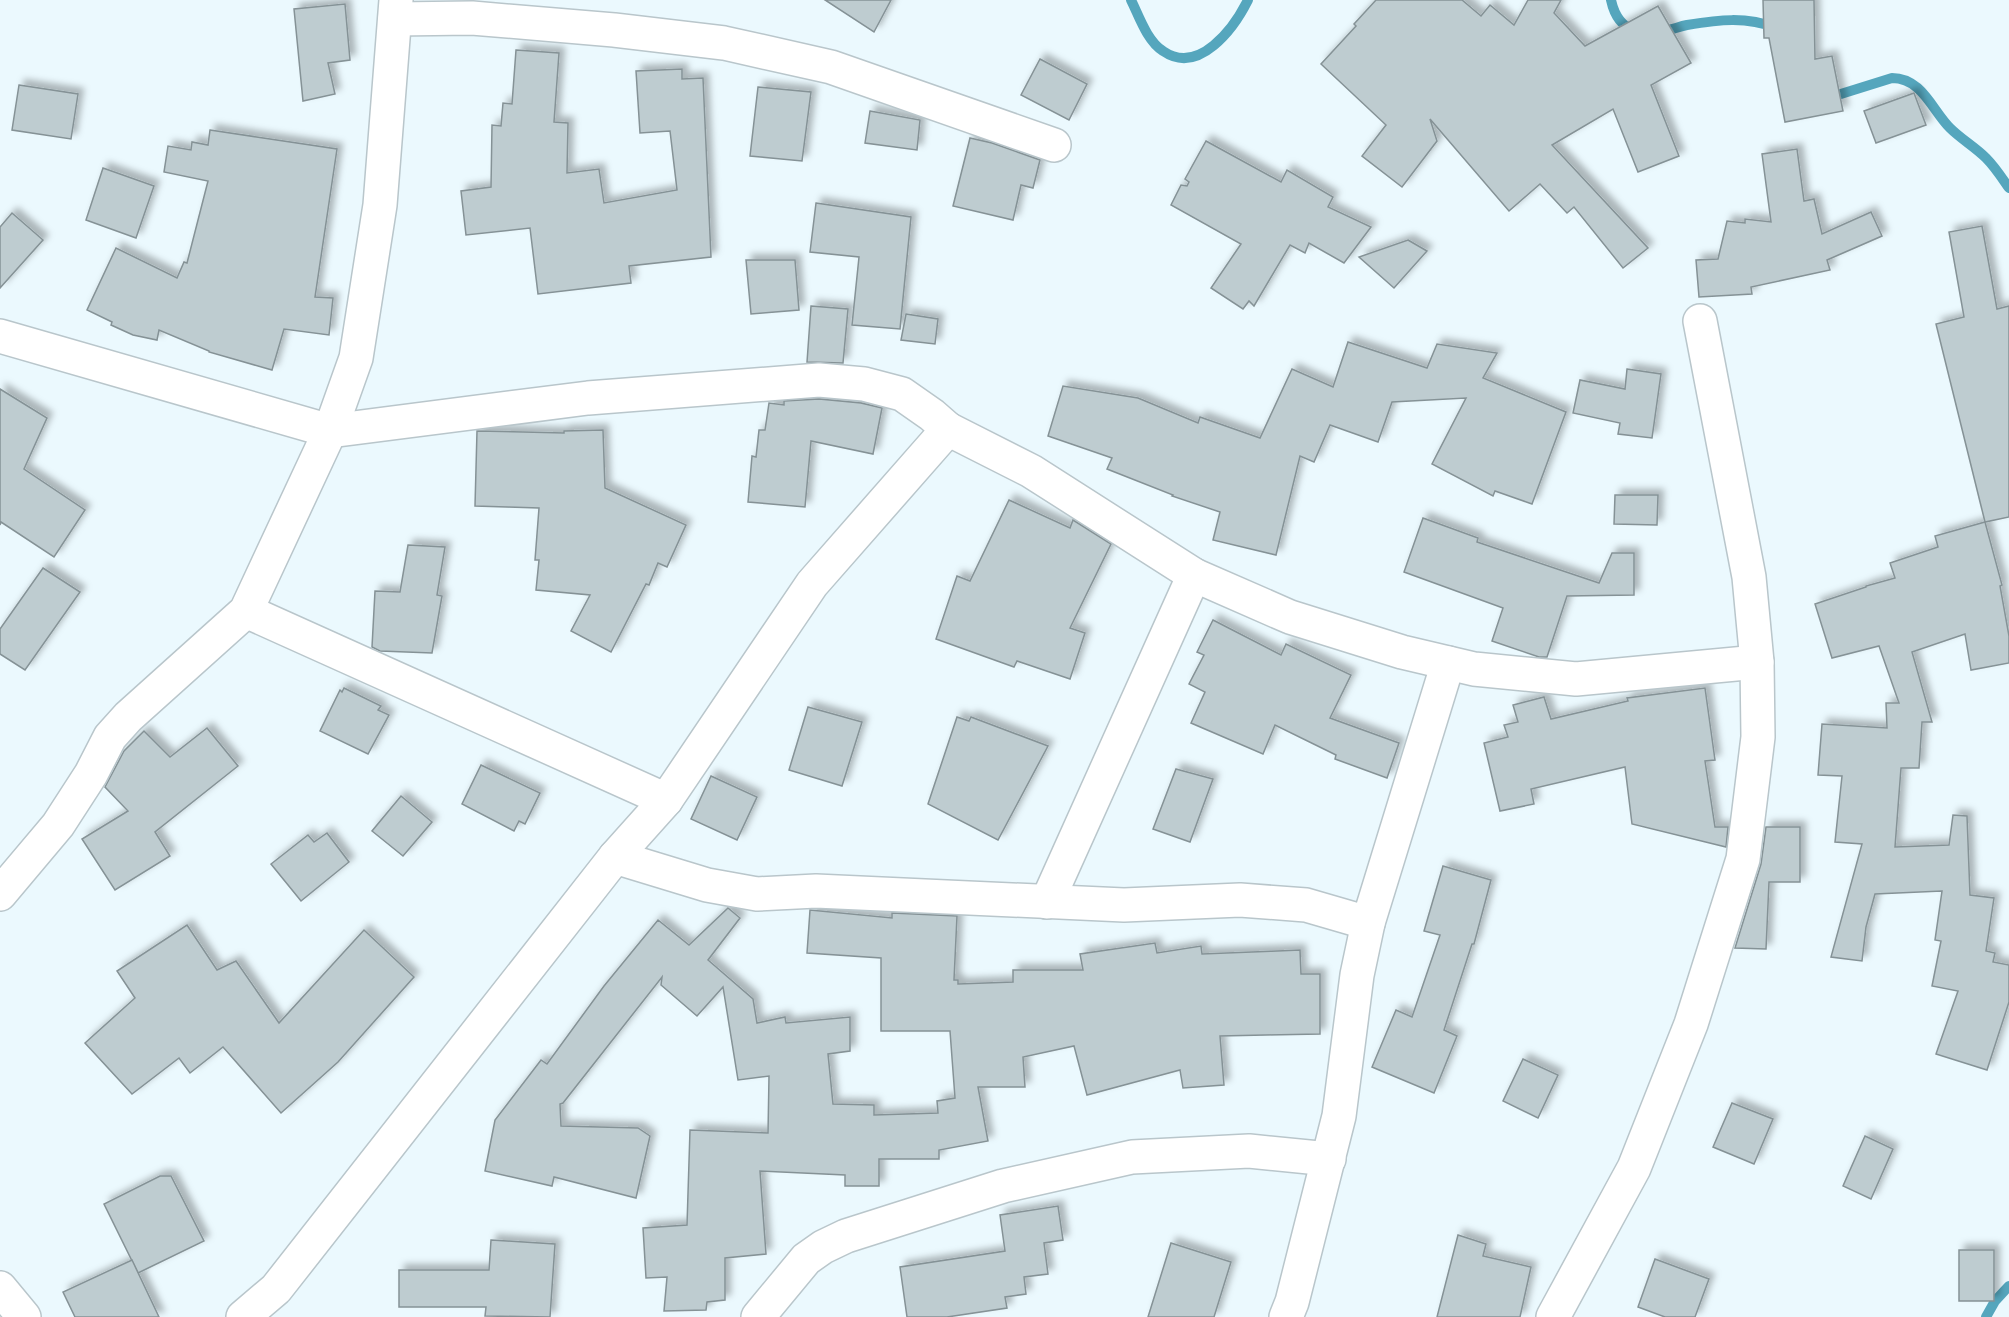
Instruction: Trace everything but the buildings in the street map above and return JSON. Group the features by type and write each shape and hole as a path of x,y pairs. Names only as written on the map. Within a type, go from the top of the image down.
{"street":[{"path":"0,894 58,825 91,774 110,737 128,717 246,611 330,431 356,358 380,205 396,10 614,30 724,43 831,68 1054,145"},
{"path":"1553,1317 1634,1168 1691,1024 1743,859 1758,737 1757,662 1749,577 1700,321"},
{"path":"0,336 330,431 588,398 819,380 864,384 902,394 948,429 1031,471 1194,575 1290,617 1402,652 1474,669 1576,679 1757,662"},
{"path":"243,1317 276,1289 615,857 666,800 813,584 948,429"},
{"path":"1047,902 1194,575"},
{"path":"246,611 666,800"},
{"path":"1286,1317 1292,1302 1339,1116 1357,975 1368,923 1448,663"},
{"path":"615,857 707,885 757,894 816,891 1124,905 1240,900 1306,905 1368,923"},
{"path":"758,1317 806,1259 823,1247 846,1236 1004,1186 1132,1157 1249,1151 1329,1159"},
{"path":"0,1288 24,1317"}],"waterway":[{"path":"1131,0 1144,28 1157,47 1176,57 1190,58 1214,45 1234,23 1248,0"},
{"path":"1611,0 1618,19 1635,31"},
{"path":"1660,31 1698,23 1732,20 1743,20 1776,28"},
{"path":"1828,98 1892,78 1911,83 1919,89 1950,128 1989,161 2009,188"},
{"path":"1986,1317 1995,1301 2009,1286"}]}
